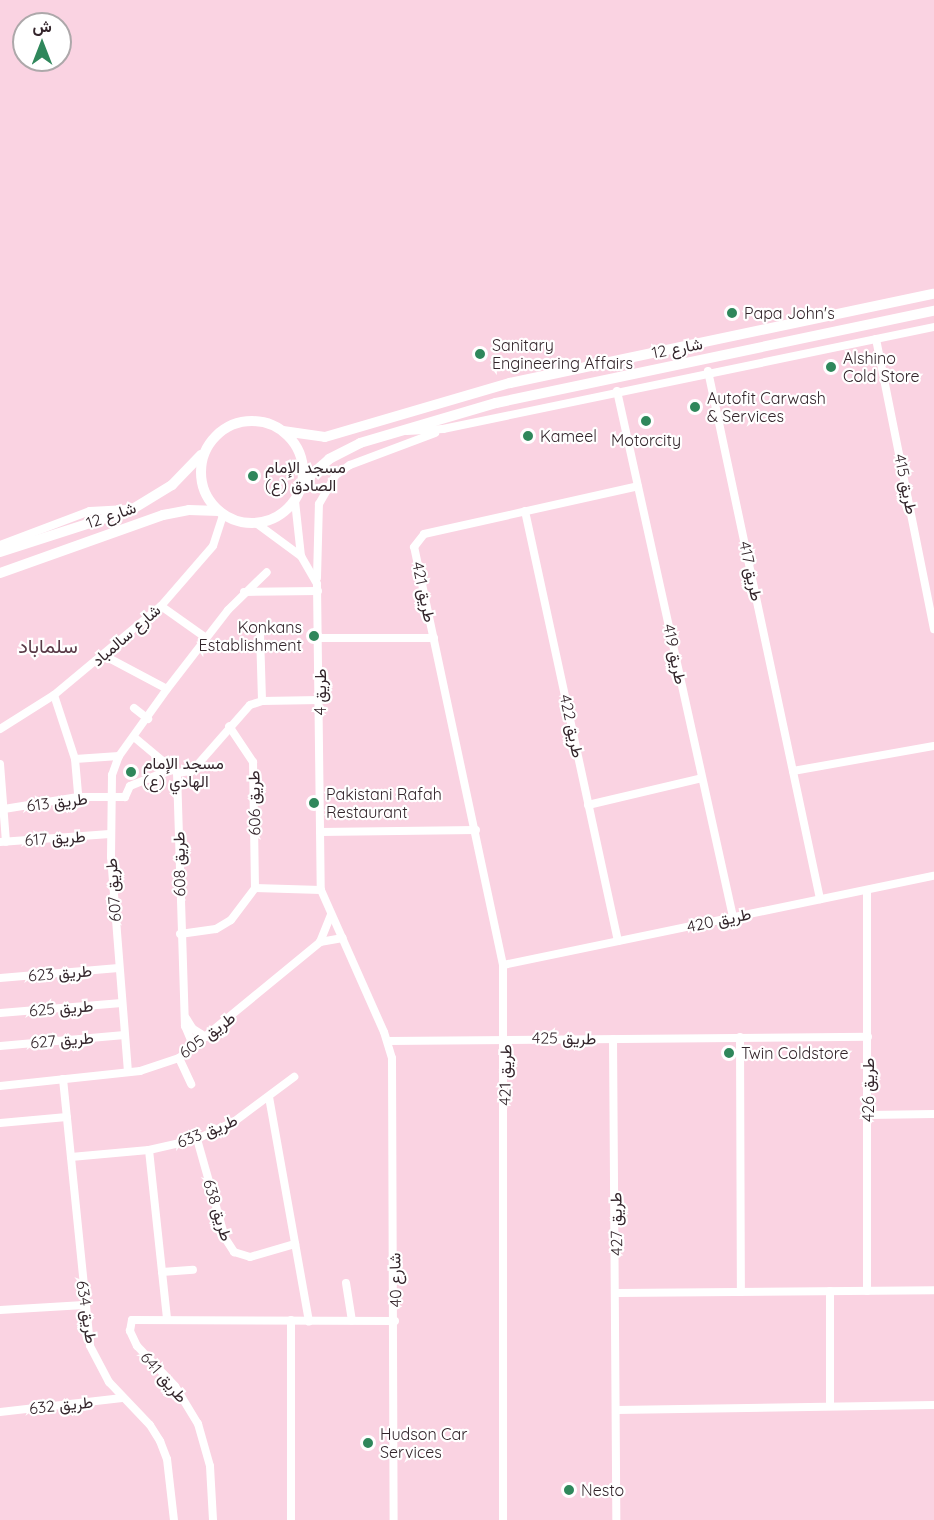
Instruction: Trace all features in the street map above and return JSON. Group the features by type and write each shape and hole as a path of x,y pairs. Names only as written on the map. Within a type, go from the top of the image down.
{"street":[{"name":"شارع 12","path":"283,431 326,437 510,383 934,294"},
{"name":"شارع 12","path":"303,483 344,450 398,431 603,378 934,311"},
{"path":"244,592 318,588 319,504 336,475 350,465 443,429 708,371 934,327"},
{"name":"طريق 415","path":"876,339 931,591 934,629"},
{"name":"طريق 417","path":"708,371 820,899"},
{"name":"طريق 419","path":"617,391 733,917"},
{"path":"256,523 271,520 295,501 303,483 300,454 283,431 259,421 244,421 218,434 205,450 202,483 221,513 256,523 301,556"},
{"path":"398,431 443,429"},
{"name":"شارع 12","path":"0,552 131,510 172,485 205,450"},
{"path":"525,511 638,486"},
{"path":"295,501 301,556"},
{"path":"0,545 90,511 131,510"},
{"name":"شارع 12","path":"0,573 163,515 189,510 221,513"},
{"name":"طريق 421","path":"503,1520 505,1037 503,965 414,547 424,534 525,511"},
{"name":"طريق 422","path":"525,511 618,941"},
{"name":"شارع سالمباد","path":"0,729 54,695 161,606 213,546 221,513"},
{"name":"طريق 4","path":"301,556 318,588 321,890 388,1041"},
{"name":"طريق 607","path":"128,1072 110,834 111,797 119,756 206,638 244,592 267,572"},
{"path":"161,606 206,638"},
{"path":"260,633 262,701"},
{"name":"طريق 421","path":"320,638 434,638"},
{"path":"103,655 167,689"},
{"path":"54,695 75,759 78,797"},
{"path":"134,737 177,773 192,771 229,726 250,705 262,701 320,700"},
{"path":"134,708 148,719"},
{"name":"طريق 606","path":"229,726 252,762 255,888"},
{"path":"793,771 934,746"},
{"path":"75,759 119,756"},
{"path":"0,764 4,809 3,842"},
{"path":"111,797 125,797 128,787 159,774 168,765"},
{"name":"طريق 608","path":"177,773 180,934 185,1029 194,1047"},
{"path":"588,805 702,778"},
{"name":"طريق 613","path":"4,809 78,797 111,797"},
{"path":"320,832 476,830"},
{"name":"طريق 617","path":"3,842 110,834"},
{"name":"طريق 420","path":"503,965 934,876"},
{"path":"180,934 216,929 231,920 255,888 321,890"},
{"name":"طريق 426","path":"867,890 867,1291"},
{"name":"طريق 605","path":"0,1086 128,1072 178,1058 320,942 331,915"},
{"name":"طريق 605","path":"320,942 343,938"},
{"name":"طريق 623","path":"0,978 119,968"},
{"name":"طريق 625","path":"0,1013 122,1003"},
{"path":"184,1012 193,1029 206,1037"},
{"name":"طريق 627","path":"0,1046 125,1035"},
{"name":"طريق 425","path":"388,1041 505,1037 613,1039 868,1037"},
{"path":"740,1037 741,1293"},
{"name":"طريق 427","path":"613,1039 617,1293 616,1520"},
{"name":"شارع 40","path":"388,1041 392,1058 395,1322 394,1520"},
{"path":"178,1058 191,1084"},
{"name":"طريق 633","path":"71,1157 149,1150 197,1138 235,1121 294,1077"},
{"name":"طريق 634","path":"63,1079 88,1335 98,1365 122,1398 137,1410 160,1441 167,1459 174,1520"},
{"path":"269,1097 309,1321"},
{"path":"868,1115 934,1114"},
{"path":"0,1123 67,1117"},
{"name":"طريق 638","path":"197,1138 225,1238 234,1252 250,1257 295,1244"},
{"path":"149,1150 167,1318"},
{"path":"162,1272 192,1270"},
{"path":"345,1283 352,1321"},
{"path":"617,1293 934,1290"},
{"path":"830,1291 830,1404"},
{"path":"0,1310 84,1305"},
{"name":"طريق 641","path":"213,1520 210,1466 198,1424 180,1392 142,1353 130,1330 130,1323 136,1318 395,1322"},
{"path":"291,1320 291,1520"},
{"name":"طريق 632","path":"0,1412 122,1398"},
{"path":"616,1410 830,1404 934,1405"}],"place":[{"name":"Papa John's","path":"732,313"},
{"name":"Sanitary Engineering Affairs","path":"480,354"},
{"name":"Alshino Cold Store","path":"831,367"},
{"name":"Autofit Carwash & Services","path":"695,407"},
{"name":"Motorcity","path":"646,421"},
{"name":"Kameel","path":"528,436"},
{"name":"مسجد الإمام الصادق (ع)","path":"253,476"},
{"name":"Konkans Establishment","path":"314,636"},
{"name":"مسجد الإمام الهادي (ع)","path":"131,772"},
{"name":"Pakistani Rafah Restaurant","path":"314,803"},
{"name":"Twin Coldstore","path":"729,1053"},
{"name":"Hudson Car Services","path":"368,1443"},
{"name":"Nesto","path":"569,1490"}],"district":[{"name":"سلماباد","path":"48,645"}]}
